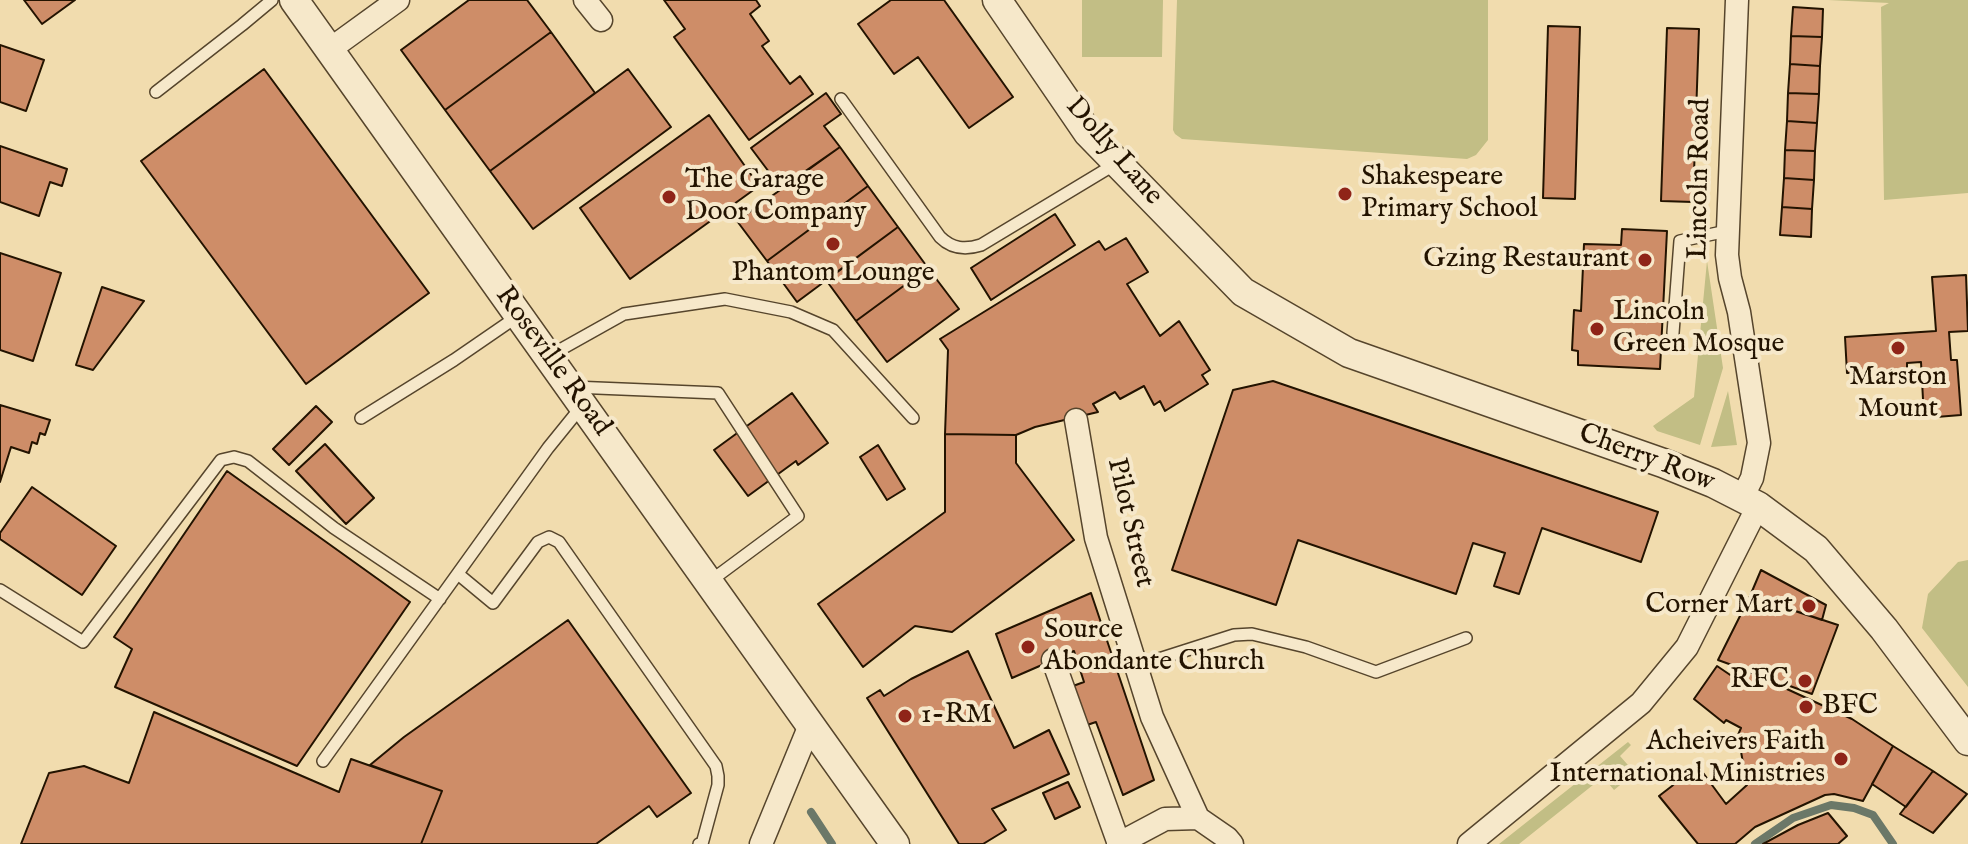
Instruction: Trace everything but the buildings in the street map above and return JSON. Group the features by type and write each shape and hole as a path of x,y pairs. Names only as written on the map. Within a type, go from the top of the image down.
{"street":[{"name":"Roseville Road","path":"294,0 895,844"},
{"path":"329,50 398,0"},
{"path":"585,0 601,20"},
{"name":"Dolly Lane","path":"997,0 1088,133 1243,292"},
{"name":"Lincoln Road","path":"1469,844 1641,703 1687,647 1750,502 1759,438 1727,255 1737,0"},
{"name":"Cherry Row","path":"1243,292 1349,353 1663,463 1750,502 1816,549 1884,629 1968,741"},
{"name":"Pilot Street","path":"1076,420 1096,538 1152,717 1198,818"},
{"path":"1053,660 1118,844 1165,819 1198,818 1232,844"},
{"path":"761,844 810,725"}],"lane":[{"path":"156,92 272,0"},
{"path":"841,99 940,237 953,247 968,249 981,245 1117,163"},
{"path":"1673,333 1680,241 1727,231"},
{"path":"549,357 624,314 725,299 791,312 833,330 913,418"},
{"path":"361,418 454,360 518,315"},
{"path":"323,761 548,448 576,396 718,393 798,516 708,582"},
{"path":"0,590 83,642 221,460 234,457 248,461 334,528 440,599"},
{"path":"458,574 493,603 538,542 549,537 559,542 716,766 718,785 702,844"},
{"path":"1137,666 1234,635 1252,634 1306,647 1376,672 1466,638"}],"shaded area":[{"path":"1082,0 1163,0 1162,57 1082,57"},
{"path":"1177,0 1488,0 1488,140 1476,155 1467,159 1182,139 1173,130"},
{"path":"1828,0 1968,0 1968,193 1884,200 1881,7 1889,3"},
{"path":"1707,261 1723,368 1700,445 1657,431 1653,426 1694,397"},
{"path":"1728,391 1737,445 1711,447"},
{"path":"1968,560 1968,687 1922,628 1928,594 1958,562"},
{"path":"1628,742 1631,745 1620,756 1635,773 1614,790 1603,777 1519,844 1499,844"}],"waterway":[{"path":"1755,844 1793,818 1831,805 1854,808 1873,815 1893,844"},
{"path":"811,812 832,844"}],"place":[{"name":"Shakespeare Primary School","path":"1345,194"},
{"name":"The Garage Door Company","path":"669,197"},
{"name":"Phantom Lounge","path":"833,244"},
{"name":"Gzing Restaurant","path":"1645,260"},
{"name":"Lincoln Green Mosque","path":"1597,329"},
{"name":"Marston Mount","path":"1898,348"},
{"name":"Corner Mart","path":"1809,606"},
{"name":"Source Abondante Church","path":"1028,647"},
{"name":"RFC","path":"1805,681"},
{"name":"BFC","path":"1806,707"},
{"name":"1-RM","path":"905,716"},
{"name":"Acheivers Faith International Ministries","path":"1841,759"}]}
